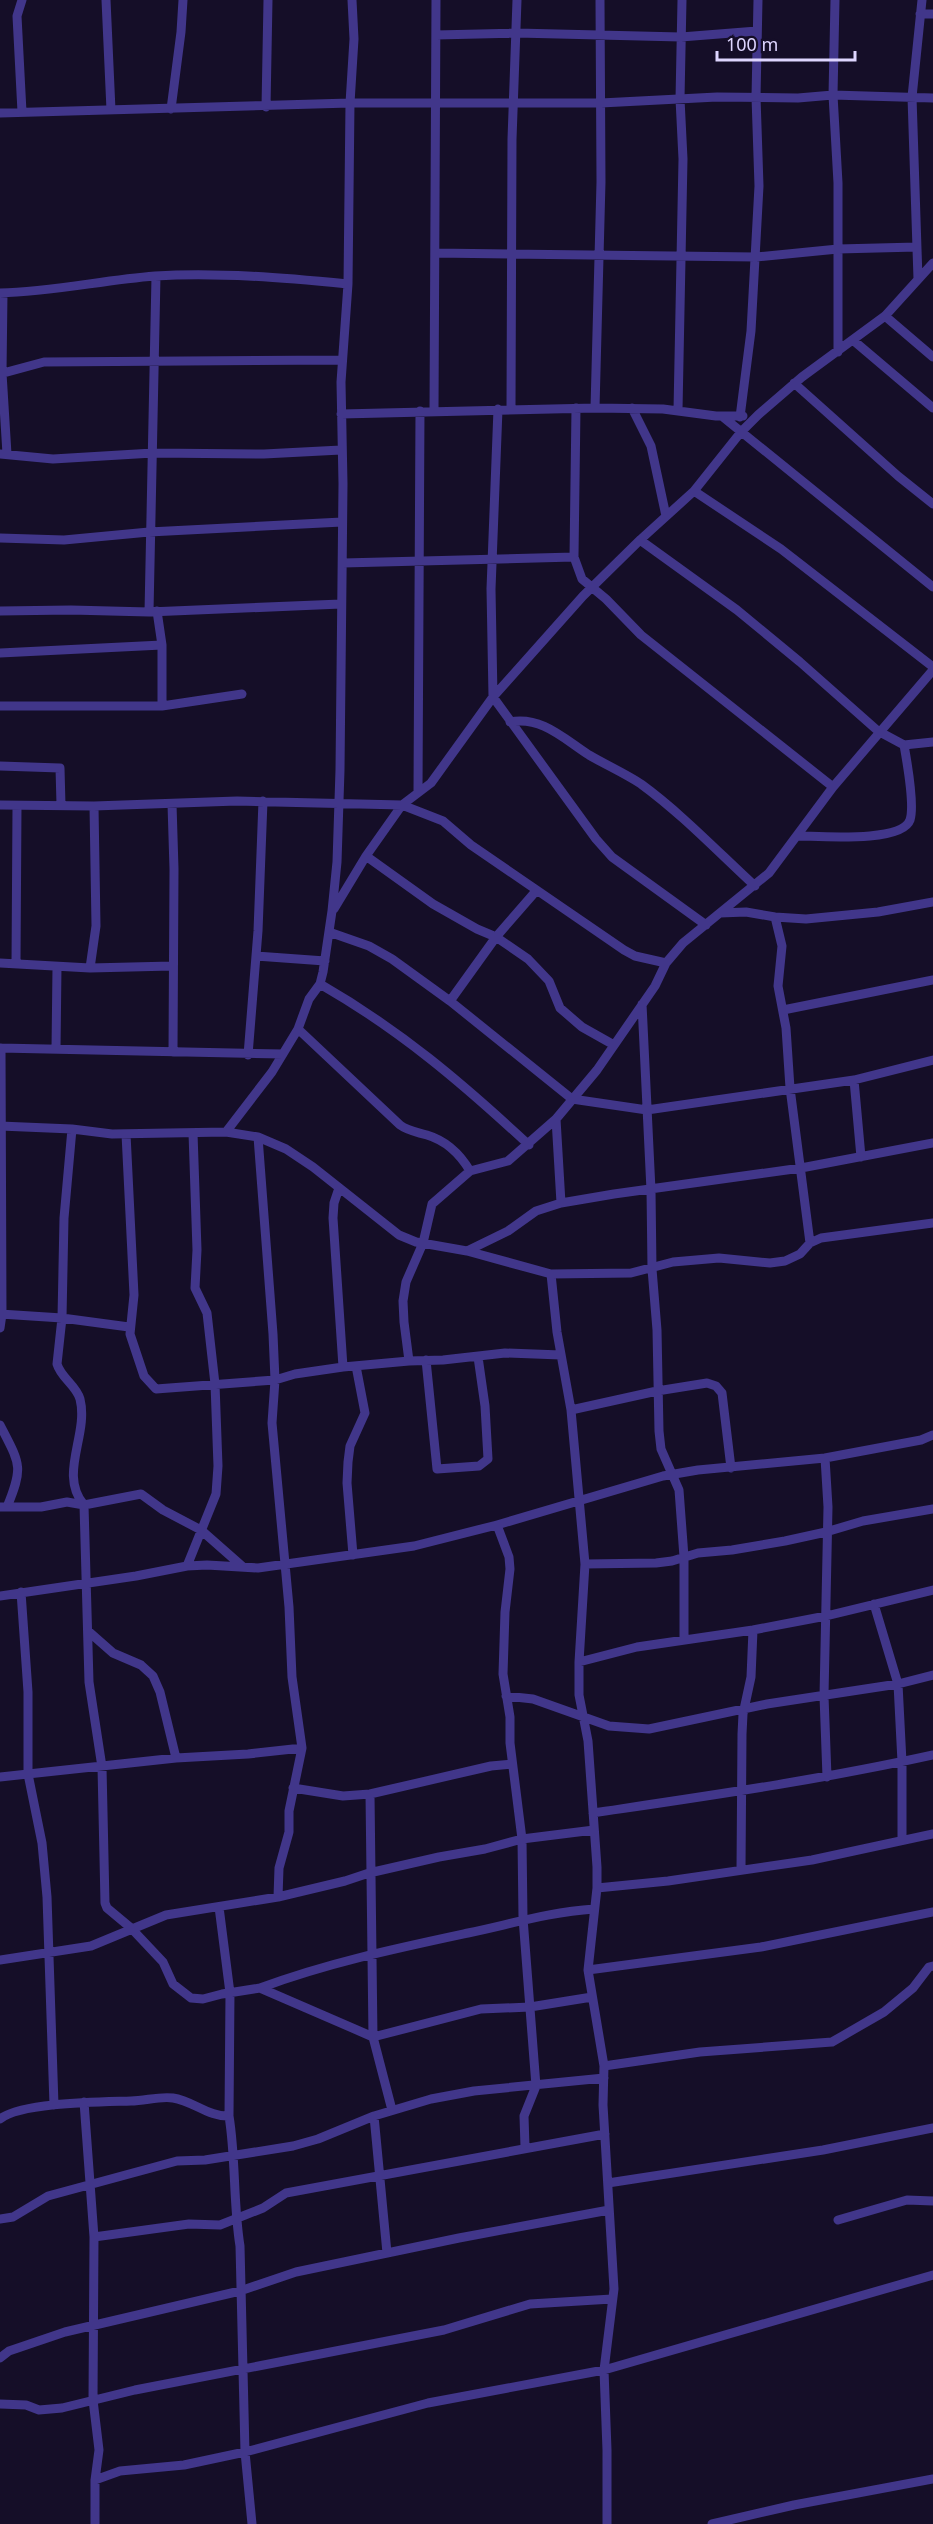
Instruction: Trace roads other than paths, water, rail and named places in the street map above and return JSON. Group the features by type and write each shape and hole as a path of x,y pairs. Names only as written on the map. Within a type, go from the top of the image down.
{"street":[{"path":"21,0 16,16 22,112"},
{"path":"106,0 111,110"},
{"path":"171,109 183,0"},
{"path":"266,107 268,0"},
{"path":"226,1132 283,1054 298,1029 309,999 320,984 326,961 332,911 337,862 343,563 341,360 348,284 350,103 354,39 352,0"},
{"path":"434,411 436,0"},
{"path":"511,408 513,104 517,0"},
{"path":"595,408 601,103 600,0"},
{"path":"678,410 683,159 680,99 682,0"},
{"path":"740,417 751,330 756,257 759,186 756,97 758,0"},
{"path":"835,0 833,95 838,183 838,352"},
{"path":"918,279 912,97 922,0"},
{"path":"920,14 933,14"},
{"path":"436,35 517,33 681,37 757,31"},
{"path":"0,112 266,107 350,103 601,103 833,95 933,98"},
{"path":"435,253 513,253 598,257 756,257 838,249 917,247"},
{"path":"332,911 366,856 402,805 431,783 493,697 591,588 694,491 741,432 758,415 794,383 885,316 933,263"},
{"path":"341,450 264,454 153,453 53,459 3,454 2,293 36,292 156,276 260,276 348,284"},
{"path":"156,276 153,453 149,532 153,612 162,645 162,706"},
{"path":"885,316 933,357"},
{"path":"854,341 933,408"},
{"path":"1,373 44,362 341,360"},
{"path":"794,383 898,476 933,504"},
{"path":"341,414 511,408 632,408 678,410 723,417 758,415"},
{"path":"576,408 574,557 582,579 606,599 655,648 833,787"},
{"path":"632,408 651,446 666,516"},
{"path":"498,409 493,559 493,697 577,815 612,857 706,925"},
{"path":"418,791 420,411"},
{"path":"723,417 933,587"},
{"path":"409,1361 403,1301 406,1282 423,1243 432,1204 470,1171 508,1161 556,1119 597,1070 659,979 666,963 683,943 769,873 833,787 933,668 781,549 694,491"},
{"path":"0,538 64,540 149,532 342,522"},
{"path":"640,540 737,610 878,731 904,745 933,742"},
{"path":"343,563 574,557"},
{"path":"0,611 153,612 341,604"},
{"path":"0,653 162,645"},
{"path":"0,705 162,706 242,694"},
{"path":"510,722 531,721 547,727 592,757 634,779 663,802 755,886"},
{"path":"797,836 884,834 907,826 911,819 910,786 904,745"},
{"path":"0,766 60,768 62,805"},
{"path":"248,1054 264,801"},
{"path":"0,805 94,806 264,801 402,805 443,820 465,842 624,950 635,956 666,963"},
{"path":"172,804 173,1052"},
{"path":"16,963 17,806"},
{"path":"90,968 96,915 94,806"},
{"path":"366,856 433,904 496,937 528,959 551,985 560,1008 582,1027 614,1045"},
{"path":"450,1000 496,937 536,891"},
{"path":"720,913 746,912 806,919 853,915 933,902"},
{"path":"775,917 782,946 778,986 783,1010 790,1088 810,1243"},
{"path":"329,932 369,946 392,959 450,1000 572,1100 647,1110 854,1080 933,1060"},
{"path":"256,956 326,961"},
{"path":"0,963 90,968 172,966"},
{"path":"56,1049 57,967"},
{"path":"783,1010 933,980"},
{"path":"320,984 376,1018 423,1051 529,1144"},
{"path":"642,1004 651,1190 652,1269 657,1330 657,1391 661,1449 674,1474 679,1490 684,1557 684,1639"},
{"path":"298,1029 400,1125 431,1136 451,1147 461,1156 470,1171"},
{"path":"0,1328 0,1048 283,1054"},
{"path":"854,1080 861,1157"},
{"path":"556,1119 561,1203"},
{"path":"0,1126 126,1134 226,1132 258,1137 286,1149 399,1235 551,1274 631,1273 673,1262 719,1258 770,1263 785,1261 800,1254 810,1243 831,1236 933,1223"},
{"path":"72,1129 64,1218 62,1318 57,1364 59,1371 74,1387 80,1399 81,1421 74,1459 74,1479 77,1497 84,1505 89,1682 102,1767 105,1903 107,1908 131,1928 163,1962 173,1984 185,1995 203,2000 260,1988 301,1972 523,1918 594,1909"},
{"path":"187,1566 216,1494 218,1466 215,1384 207,1313 195,1288 197,1250 193,1133"},
{"path":"126,1134 134,1295 129,1328 144,1376 156,1389 275,1380 295,1374 343,1367 409,1361 505,1353 561,1355"},
{"path":"258,1137 275,1380 272,1423 285,1563 292,1677 302,1748 293,1788 289,1832 279,1868 278,1897"},
{"path":"466,1251 508,1231 527,1216 561,1203 801,1168 933,1143"},
{"path":"339,1188 333,1218 343,1367"},
{"path":"551,1274 556,1332 571,1410 585,1564 579,1662 582,1717 588,1741 597,1888 588,1970 604,2066 605,2134 614,2289 604,2370 607,2524"},
{"path":"1,1314 62,1318 129,1328"},
{"path":"426,1360 437,1469 479,1466 488,1459 485,1406 478,1357"},
{"path":"353,1555 347,1483 348,1462 350,1446 365,1413 356,1366"},
{"path":"571,1410 657,1391 707,1383 716,1386 722,1393 731,1468"},
{"path":"0,1425 18,1467 19,1478 3,1507 41,1507 66,1502 84,1505 141,1494 163,1510 201,1530 243,1567"},
{"path":"0,1596 187,1566 258,1568 442,1540 674,1474 825,1458 921,1440 933,1435"},
{"path":"825,1458 828,1507 824,1696 827,1777"},
{"path":"585,1564 657,1563 826,1532 863,1521 933,1509"},
{"path":"497,1525 509,1557 510,1569 503,1643 503,1674 510,1717 512,1764 522,1839 523,1918 536,2086 524,2116 525,2147"},
{"path":"579,1662 638,1647 753,1630 826,1616 933,1590"},
{"path":"21,1592 28,1692 28,1774 42,1843 47,1897 47,1954 54,2105"},
{"path":"874,1604 898,1684 902,1762 902,1840"},
{"path":"88,1630 113,1653 141,1665 153,1676 160,1692 176,1758"},
{"path":"741,1870 741,1754 745,1710 752,1677 753,1630"},
{"path":"506,1696 533,1699 609,1726 649,1728 784,1701 898,1684 933,1675"},
{"path":"0,1777 176,1758 302,1748"},
{"path":"593,1814 742,1792 933,1755"},
{"path":"293,1788 343,1796 370,1794 512,1764"},
{"path":"370,1794 369,1873 373,2037 392,2110"},
{"path":"0,1960 90,1946 166,1915 278,1897 369,1873 522,1839 594,1830"},
{"path":"597,1888 812,1860 933,1833"},
{"path":"219,1907 230,1993 229,2116 240,2246 245,2452 252,2524"},
{"path":"588,1970 760,1947 933,1912"},
{"path":"604,2066 700,2052 832,2042 884,2012 913,1988 929,1966 933,1966"},
{"path":"260,1988 373,2037 481,2009 530,2007 592,1997"},
{"path":"0,2219 13,2217 48,2196 177,2161 234,2156 293,2146 318,2139 374,2116 431,2099 474,2091 604,2078"},
{"path":"0,2119 10,2114 54,2105 170,2097 190,2102 213,2114 229,2116"},
{"path":"84,2102 94,2237 93,2400 99,2450 95,2480 95,2524"},
{"path":"374,2116 387,2253"},
{"path":"608,2183 823,2150 933,2128"},
{"path":"94,2237 189,2224 220,2225 263,2208 281,2195 525,2147 605,2134"},
{"path":"838,2220 907,2200 933,2201"},
{"path":"0,2358 9,2351 94,2325 240,2291 296,2272 609,2210"},
{"path":"95,2480 120,2471 184,2465 245,2452 428,2403 604,2370 933,2275"},
{"path":"0,2404 13,2403 47,2410 444,2330 530,2304 612,2299"},
{"path":"712,2524 794,2505 933,2479"}]}
